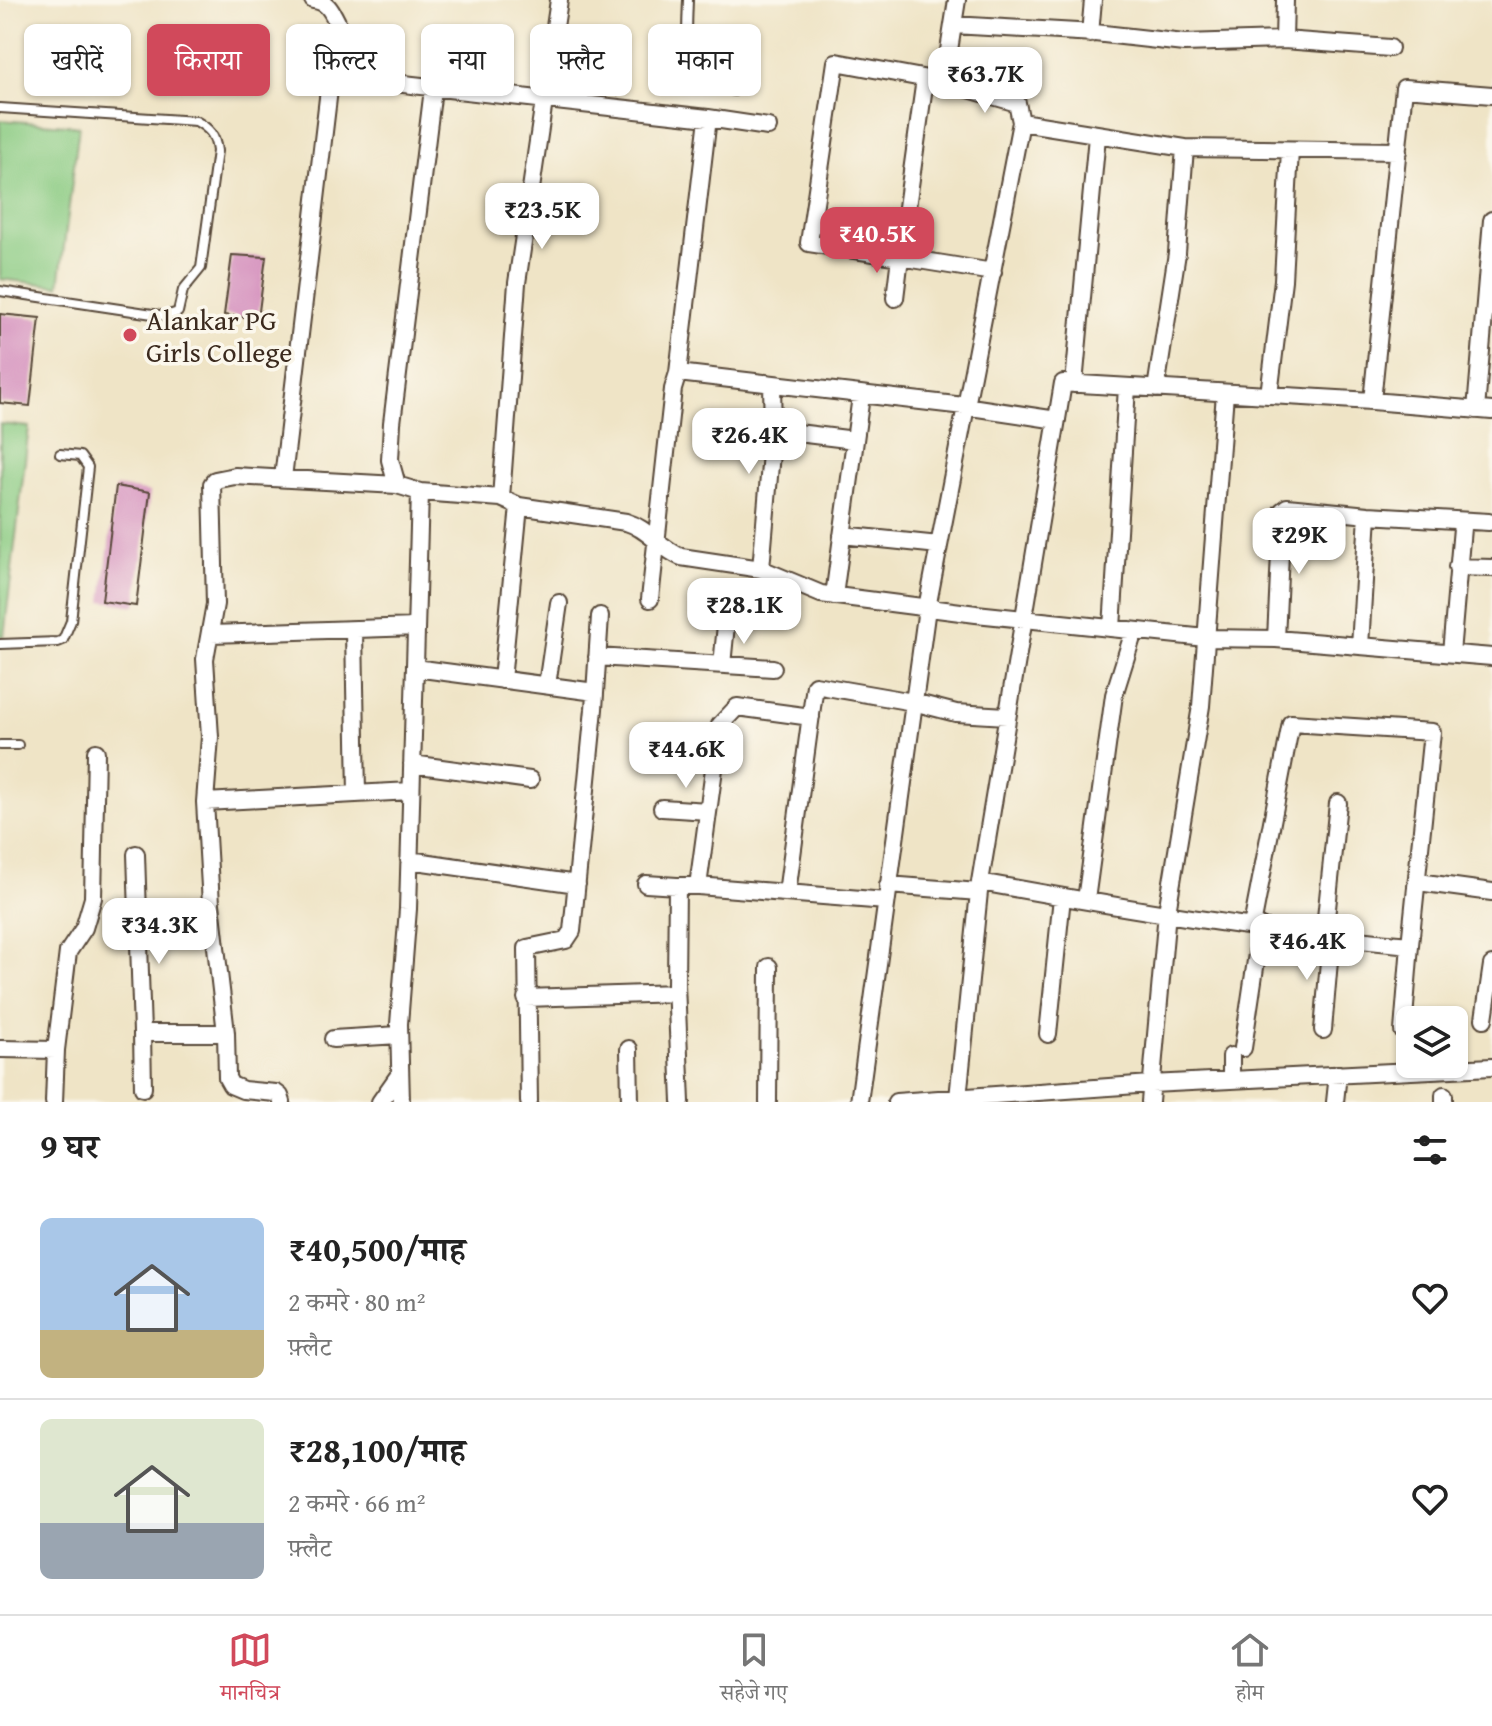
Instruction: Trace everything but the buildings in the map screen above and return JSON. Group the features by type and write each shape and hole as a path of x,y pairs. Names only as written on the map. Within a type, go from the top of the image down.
{"street":[{"path":"313,0 321,1 330,9 337,24"},
{"path":"501,498 517,283 559,0"},
{"path":"944,82 957,0"},
{"path":"1090,34 1093,0"},
{"path":"1284,40 1285,0"},
{"path":"953,25 1184,43 1284,40 1390,48"},
{"path":"859,1102 927,608 964,406 975,369 1021,122 1017,103 944,82 836,62 809,243 993,272"},
{"path":"895,298 925,79"},
{"path":"1372,401 1404,88 1492,95"},
{"path":"283,478 330,96"},
{"path":"397,485 390,460 392,423 432,96"},
{"path":"510,96 768,127"},
{"path":"650,599 708,118"},
{"path":"1021,122 1185,148 1398,151"},
{"path":"1074,384 1097,136"},
{"path":"1156,389 1177,253 1185,148"},
{"path":"1269,395 1283,280 1290,150"},
{"path":"958,1098 979,887 1063,383 1372,401 1484,411 1492,220"},
{"path":"678,373 964,406 1057,420"},
{"path":"761,569 773,430 772,385"},
{"path":"1112,628 1127,387"},
{"path":"1150,1102 1167,912 1201,706 1225,393"},
{"path":"834,596 861,396"},
{"path":"773,430 855,440"},
{"path":"282,1102 276,1093 243,1090 231,1085 227,1078 226,1033 211,904 205,802 210,737 204,669 215,604 212,484 225,476 397,485 420,492 501,498 519,506 626,522 637,525 671,553 696,561 761,569 821,594 834,596 1206,638 1276,639 1492,657"},
{"path":"401,1102 399,1035 409,860 420,492"},
{"path":"502,680 519,506"},
{"path":"1276,639 1282,511 1287,507 1489,522"},
{"path":"1360,646 1368,515"},
{"path":"1451,653 1462,528 1459,521"},
{"path":"842,535 939,545"},
{"path":"1457,567 1492,568"},
{"path":"547,685 559,603"},
{"path":"529,1102 527,948 566,940 572,931 600,616"},
{"path":"722,665 726,625"},
{"path":"211,634 416,627"},
{"path":"354,631 357,794"},
{"path":"1086,900 1114,695 1134,631"},
{"path":"597,657 773,668"},
{"path":"415,668 595,692"},
{"path":"787,893 815,685 913,702 956,713 1007,716"},
{"path":"698,886 720,725 737,707 811,717"},
{"path":"1231,1080 1291,723 1432,732 1405,1006"},
{"path":"54,1102 56,1050 68,952 84,928 93,898 96,752"},
{"path":"412,764 530,780"},
{"path":"205,802 411,791"},
{"path":"1323,1030 1338,803"},
{"path":"662,808 708,811"},
{"path":"136,854 143,1088"},
{"path":"409,860 577,884"},
{"path":"1418,882 1492,892"},
{"path":"646,884 787,893 887,893 979,887 1328,937 1410,945"},
{"path":"677,886 676,993 681,1102"},
{"path":"1048,1034 1062,897"},
{"path":"1484,1019 1492,965"},
{"path":"768,1102 769,967"},
{"path":"526,998 676,993"},
{"path":"142,1033 226,1033"},
{"path":"333,1039 399,1035"},
{"path":"0,1049 56,1050"},
{"path":"629,1049 630,1102"},
{"path":"896,1102 1151,1084 1492,1067"},
{"path":"1335,1102 1338,1074"},
{"path":"380,1102 399,1075"}],"lane":[{"path":"687,24 688,0"},
{"path":"0,108 196,121 208,128 216,139 217,151 201,268 183,290 178,312 166,316 0,291"},
{"path":"0,644 58,642 63,640 71,621 88,467 80,456 60,454"},
{"path":"0,745 18,745"}],"green space":[{"path":"0,120 79,126 59,286 0,279"},
{"path":"0,424 29,427 4,636 0,636"}],"place":[{"name":"Alankar PG Girls College","path":"130,335"}]}
